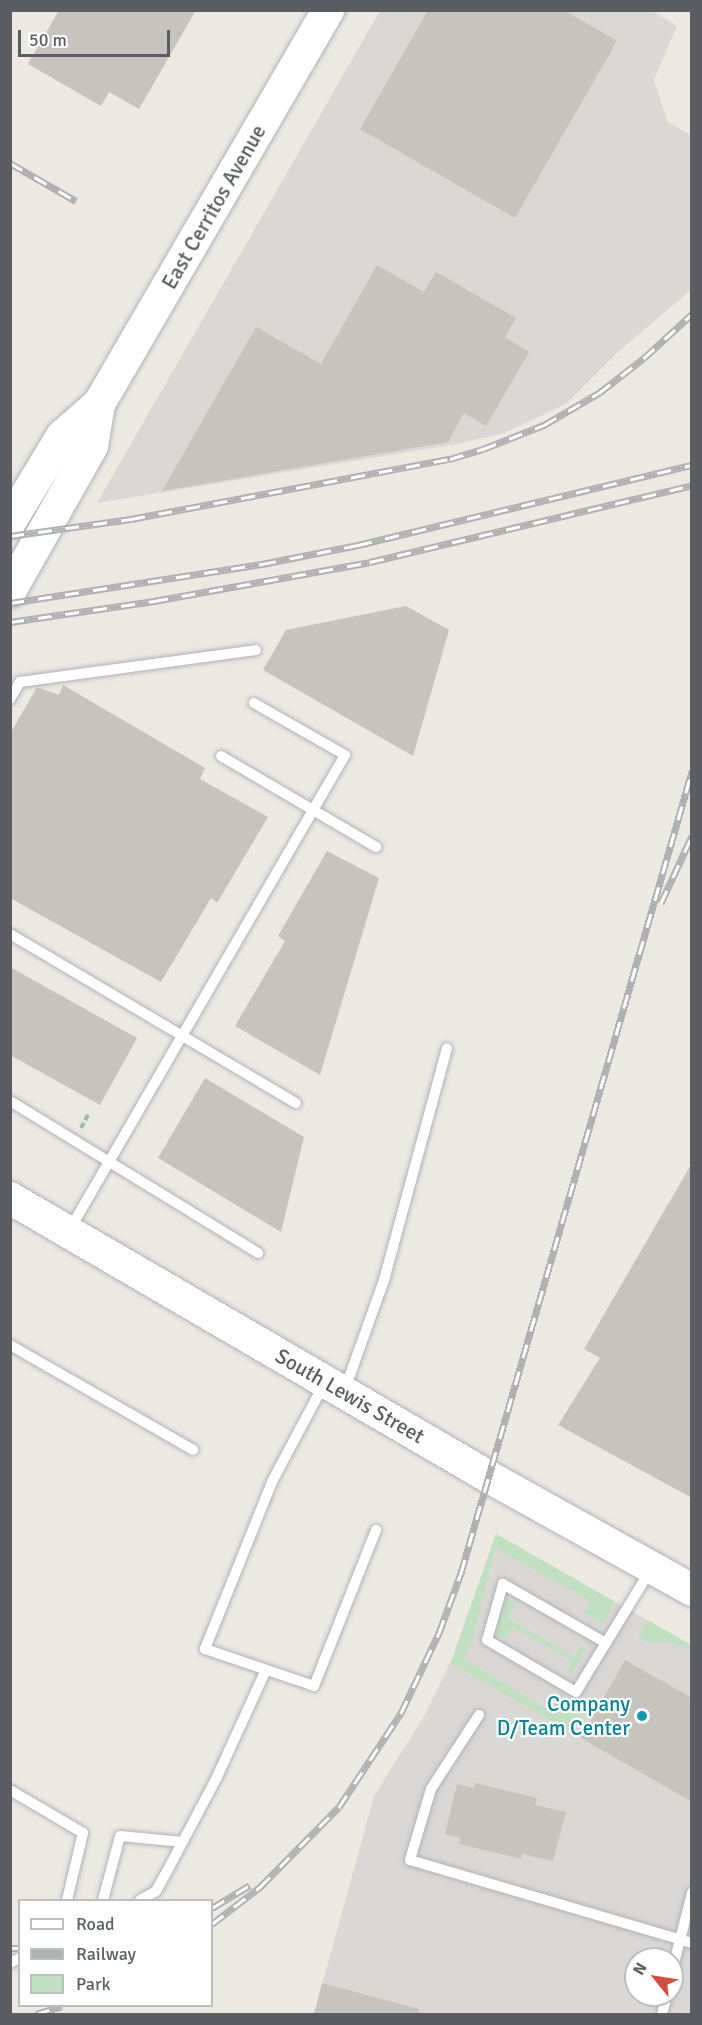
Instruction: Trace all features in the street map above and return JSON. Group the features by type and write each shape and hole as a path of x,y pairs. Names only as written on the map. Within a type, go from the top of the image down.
{"main road":[{"name":"East Cerritos Avenue","path":"10,522 62,436 99,404 328,10"},
{"name":"East Cerritos Avenue","path":"10,591 92,446 99,404"},
{"name":"South Lewis Street","path":"10,1198 335,1387 692,1590"}],"lane":[{"path":"10,699 20,682 256,650"},
{"path":"69,1232 345,755 254,703"},
{"path":"221,756 376,847"},
{"path":"10,934 296,1103"},
{"path":"376,1530 314,1686 205,1649 272,1482 335,1387 384,1280 447,1048"},
{"path":"10,1101 258,1253"},
{"path":"10,1345 193,1450"},
{"path":"606,1642 503,1584 487,1640 576,1692 652,1567"},
{"path":"142,1899 156,1891 183,1842 266,1670"},
{"path":"478,1715 431,1789 410,1860 692,1943"},
{"path":"10,1790 83,1833 67,1899"},
{"path":"103,1899 120,1836 183,1842"},
{"path":"677,1947 692,1893"}],"path":[{"path":"79,1130 88,1115"},
{"path":"559,1708 556,1707 561,1698"}],"shaded area":[{"path":"380,11 652,11 677,26 654,80 668,122 691,135 691,290 619,351 566,404 504,433 457,444 97,503"},
{"path":"496,1534 691,1645 691,2014 314,2014 374,1796 425,1715 452,1659"}],"green space":[{"path":"496,1534 615,1602 603,1623 584,1613 590,1601 495,1548 472,1642 463,1659 556,1714 565,1699 581,1708 585,1701 590,1704 573,1733 451,1663"},
{"path":"507,1599 515,1604 507,1618 574,1657 581,1646 586,1649 571,1675 566,1672 572,1661 513,1627 506,1639 497,1633"},
{"path":"648,1620 691,1645 691,1650 668,1642 646,1642 638,1637"}],"building":[{"path":"59,10 196,10 139,109 109,92 101,106 28,64"},
{"path":"428,10 564,10 617,41 515,218 360,129"},
{"path":"377,265 424,292 436,272 516,318 505,337 529,352 486,426 464,413 448,442 162,491 256,327 321,364"},
{"path":"406,606 449,630 413,756 263,670 286,630"},
{"path":"63,685 205,768 200,779 268,817 217,903 211,898 161,982 10,898 10,734 37,687 59,695"},
{"path":"327,851 379,878 320,1075 235,1026 285,941 278,936"},
{"path":"10,967 137,1038 100,1105 10,1055"},
{"path":"205,1078 304,1137 281,1232 158,1158"},
{"path":"692,1163 692,1498 558,1425 600,1358 584,1349"},
{"name":"Company D/Team Center","path":"625,1660 692,1698 692,1802 581,1738"},
{"path":"475,1783 537,1798 535,1805 566,1812 553,1861 522,1854 521,1859 459,1844 461,1838 445,1834 457,1784 474,1788"},
{"path":"322,1983 419,2009 419,2014 314,2014"}],"railway":[{"path":"10,163 76,201"},
{"path":"10,536 131,519 450,459 483,449 544,425 599,393 644,358 692,314"},
{"path":"10,603 262,564 358,545 692,465"},
{"path":"10,622 154,601 370,562 692,485"},
{"path":"213,1923 260,1887 339,1807 401,1713 439,1633 461,1573 692,771"},
{"path":"661,903 692,836"},
{"path":"213,1907 250,1885"},
{"path":"10,1948 18,1948"},
{"path":"36,2014 59,2007"}],"place":[{"name":"Company D/Team Center","path":"642,1716"}]}
